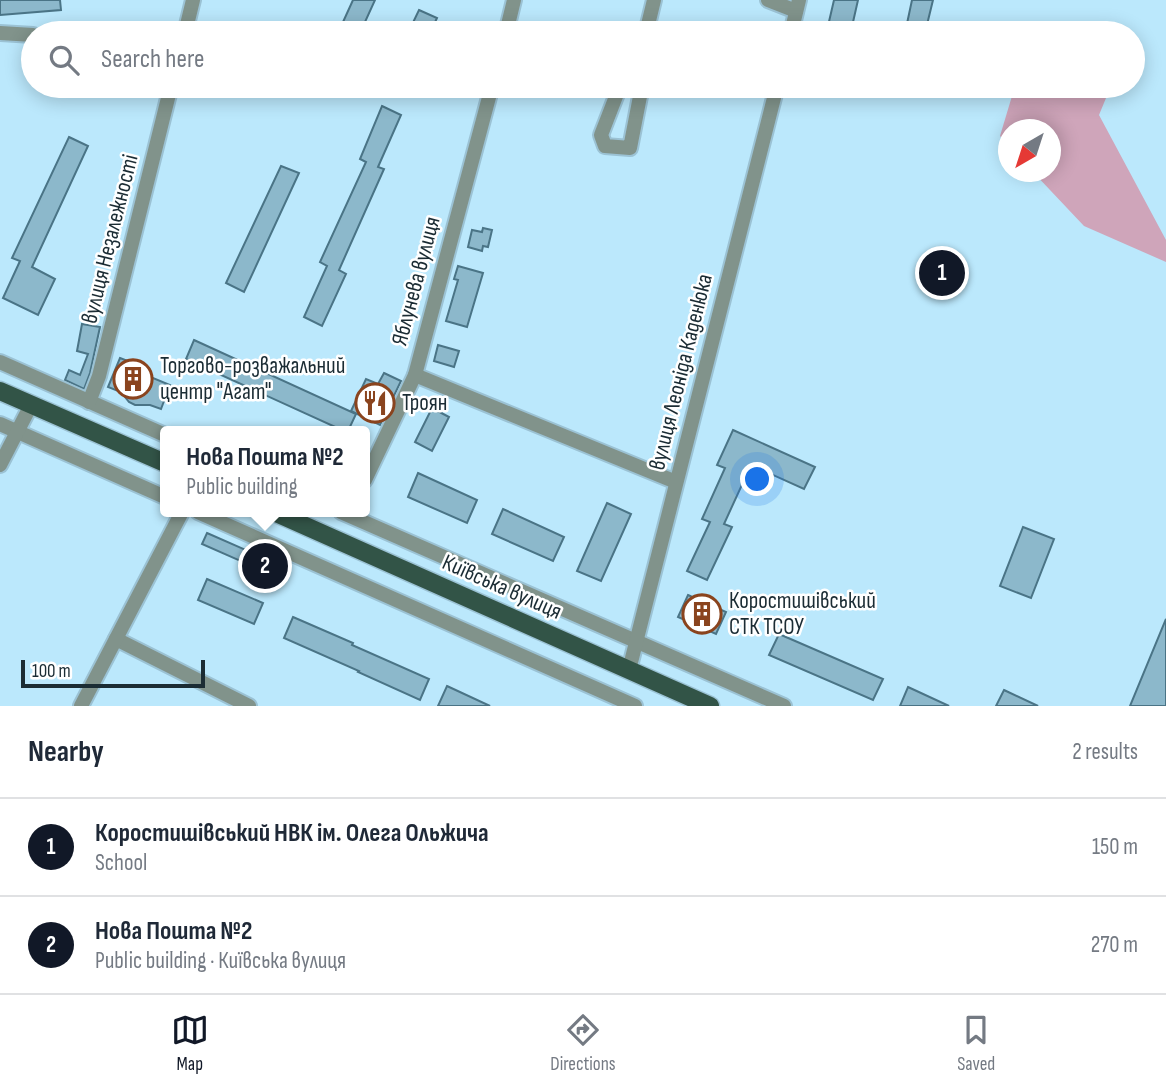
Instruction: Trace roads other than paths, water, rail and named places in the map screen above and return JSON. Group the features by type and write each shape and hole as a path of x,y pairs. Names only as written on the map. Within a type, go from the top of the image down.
{"main road":[{"path":"0,391 160,461"},
{"name":"Київська вулиця","path":"285,517 710,706"}],"street":[{"path":"188,21 193,0"},
{"path":"509,21 514,0"},
{"path":"649,21 654,0"},
{"path":"768,0 798,5"},
{"path":"0,33 21,34"},
{"name":"вулиця Незалежності","path":"89,401 99,376 169,98"},
{"name":"Яблунева вулиця","path":"370,470 415,375 489,98"},
{"path":"615,98 601,135 605,146 629,148 639,98"},
{"name":"вулиця Леоніда Каденюка","path":"629,670 774,98"},
{"path":"0,362 160,433"},
{"path":"415,375 676,482"},
{"path":"0,465 31,405"},
{"path":"0,424 160,495"},
{"path":"81,706 179,517"},
{"path":"209,517 635,706"},
{"path":"355,517 783,706"},
{"path":"116,639 245,705"}],"place":[{"name":"Коростишівський НВК ім. Олега Ольжича","path":"942,273"},
{"name":"Торгово-розважальний центр \"Агат\"","path":"133,379"},
{"name":"Троян","path":"375,403"},
{"name":"Нова Пошта №2","path":"265,566"},
{"name":"Коростишівський СТК ТСОУ","path":"702,614"}]}
